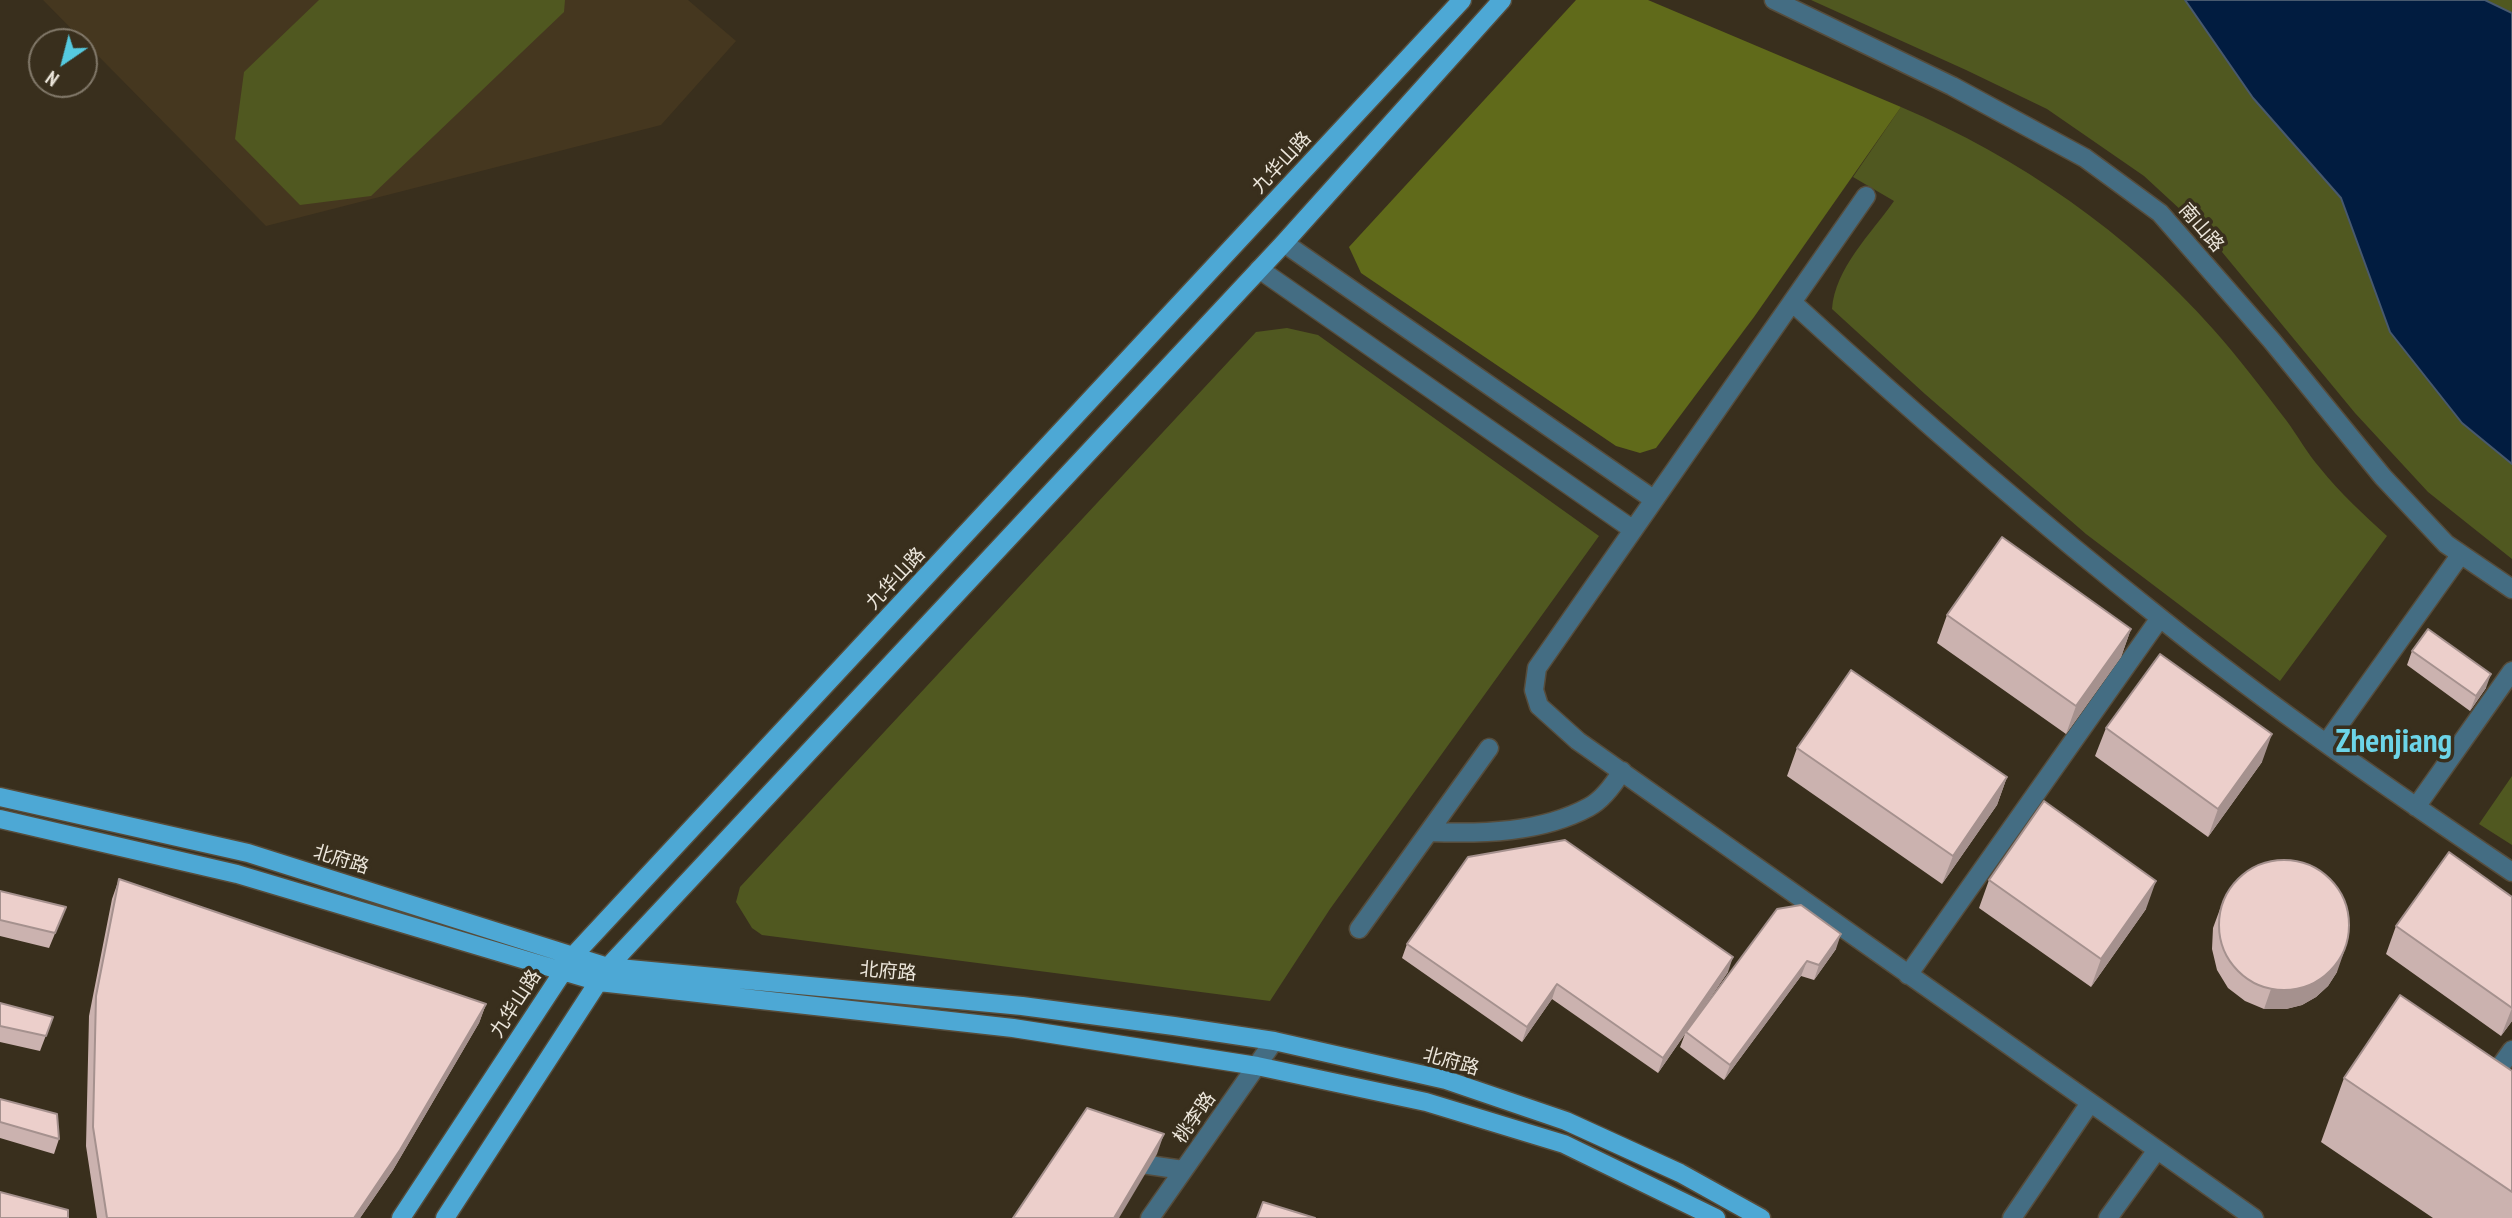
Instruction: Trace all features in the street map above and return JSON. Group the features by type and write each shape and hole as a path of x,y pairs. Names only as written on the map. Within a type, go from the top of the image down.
{"main road":[{"name":"九华山路","path":"401,1218 573,955 1462,0"},
{"path":"445,1218 604,974 1284,243 1502,0"},
{"name":"北府路","path":"0,797 248,853 573,955 604,974 1013,1028 1257,1066 1426,1102 1564,1144 1716,1218"},
{"name":"北府路","path":"0,819 237,874 563,971 1022,1006 1274,1041 1446,1080 1566,1121 1681,1173 1761,1218"}],"street":[{"name":"南山路","path":"1774,0 1952,86 2085,158 2160,213 2272,341 2383,477 2446,544 2512,589"},
{"path":"1866,196 1537,668 1534,690 1539,706 1578,741 2254,1218"},
{"path":"1284,243 1653,499"},
{"path":"1259,269 1632,529"},
{"path":"1793,303 1937,434 2160,618 2416,807 2512,872"},
{"path":"2328,742 2461,554"},
{"path":"1908,975 2160,618"},
{"path":"2416,807 2512,671"},
{"path":"1359,929 1489,748"},
{"path":"1429,832 1493,833 1561,818 1591,806 1622,771"},
{"name":"桃李路","path":"1150,1218 1274,1041"},
{"path":"2483,1092 2512,1050"},
{"path":"2012,1218 2090,1103"},
{"path":"2108,1218 2157,1150"},
{"path":"1107,1168 1126,1162 1183,1170"}],"shaded area":[{"path":"43,0 688,0 736,41 661,125 266,226 98,56 98,28 71,28"}],"green space":[{"path":"319,0 565,0 564,12 371,196 300,205 235,139 244,72"},
{"path":"1576,0 1648,0 1901,107 1754,317 1656,448 1640,453 1616,446 1361,273 1349,247"},
{"path":"1811,0 2512,0 2512,559 2428,492 2355,413 2208,235 2144,176 2047,109"},
{"path":"1901,107 1945,127 2029,174 2108,230 2145,261 2213,329 2260,386 2328,477 2352,504 2387,536 2280,681 2086,534 1832,309 1840,279 1847,266 1894,201 1853,177"},
{"path":"1287,328 1318,335 1599,536 1330,909 1270,1001 762,935 752,928 736,902 740,887 1256,332"},
{"path":"2512,776 2512,845 2479,824"}],"water":[{"path":"2185,0 2485,0 2512,13 2512,464 2462,423 2390,332 2341,198 2253,98"}],"building":[{"path":"2002,537 2131,629 2076,706 1947,615"},
{"path":"2428,629 2491,674 2476,696 2412,651"},
{"path":"2160,654 2272,734 2218,809 2106,728"},
{"path":"1851,670 2007,777 1953,856 1797,748"},
{"path":"2044,801 2156,881 2101,959 1989,880"},
{"path":"1565,840 1733,957 1663,1058 1557,984 1527,1027 1407,944 1468,857"},
{"path":"2449,852 2512,897 2512,1008 2396,926"},
{"path":"2284,860 2309,865 2330,879 2344,900 2349,925 2344,950 2330,971 2309,985 2284,990 2259,985 2238,971 2224,950 2219,925 2224,900 2238,879 2259,865"},
{"path":"119,879 486,1004 400,1150 354,1218 107,1218 93,1127 96,996"},
{"path":"0,891 66,907 55,933 0,920"},
{"path":"1801,905 1841,934 1819,965 1807,961 1730,1065 1686,1032 1777,909"},
{"path":"2400,995 2512,1071 2512,1192 2344,1078"},
{"path":"0,1003 53,1017 46,1036 0,1026"},
{"path":"0,1099 57,1114 59,1139 0,1122"},
{"path":"1087,1108 1164,1134 1114,1218 1013,1218"},
{"path":"0,1192 68,1210 68,1218 0,1218"},
{"path":"1263,1202 1315,1218 1257,1218"}],"district":[{"name":"Zhenjiang","path":"2394,743"}]}
